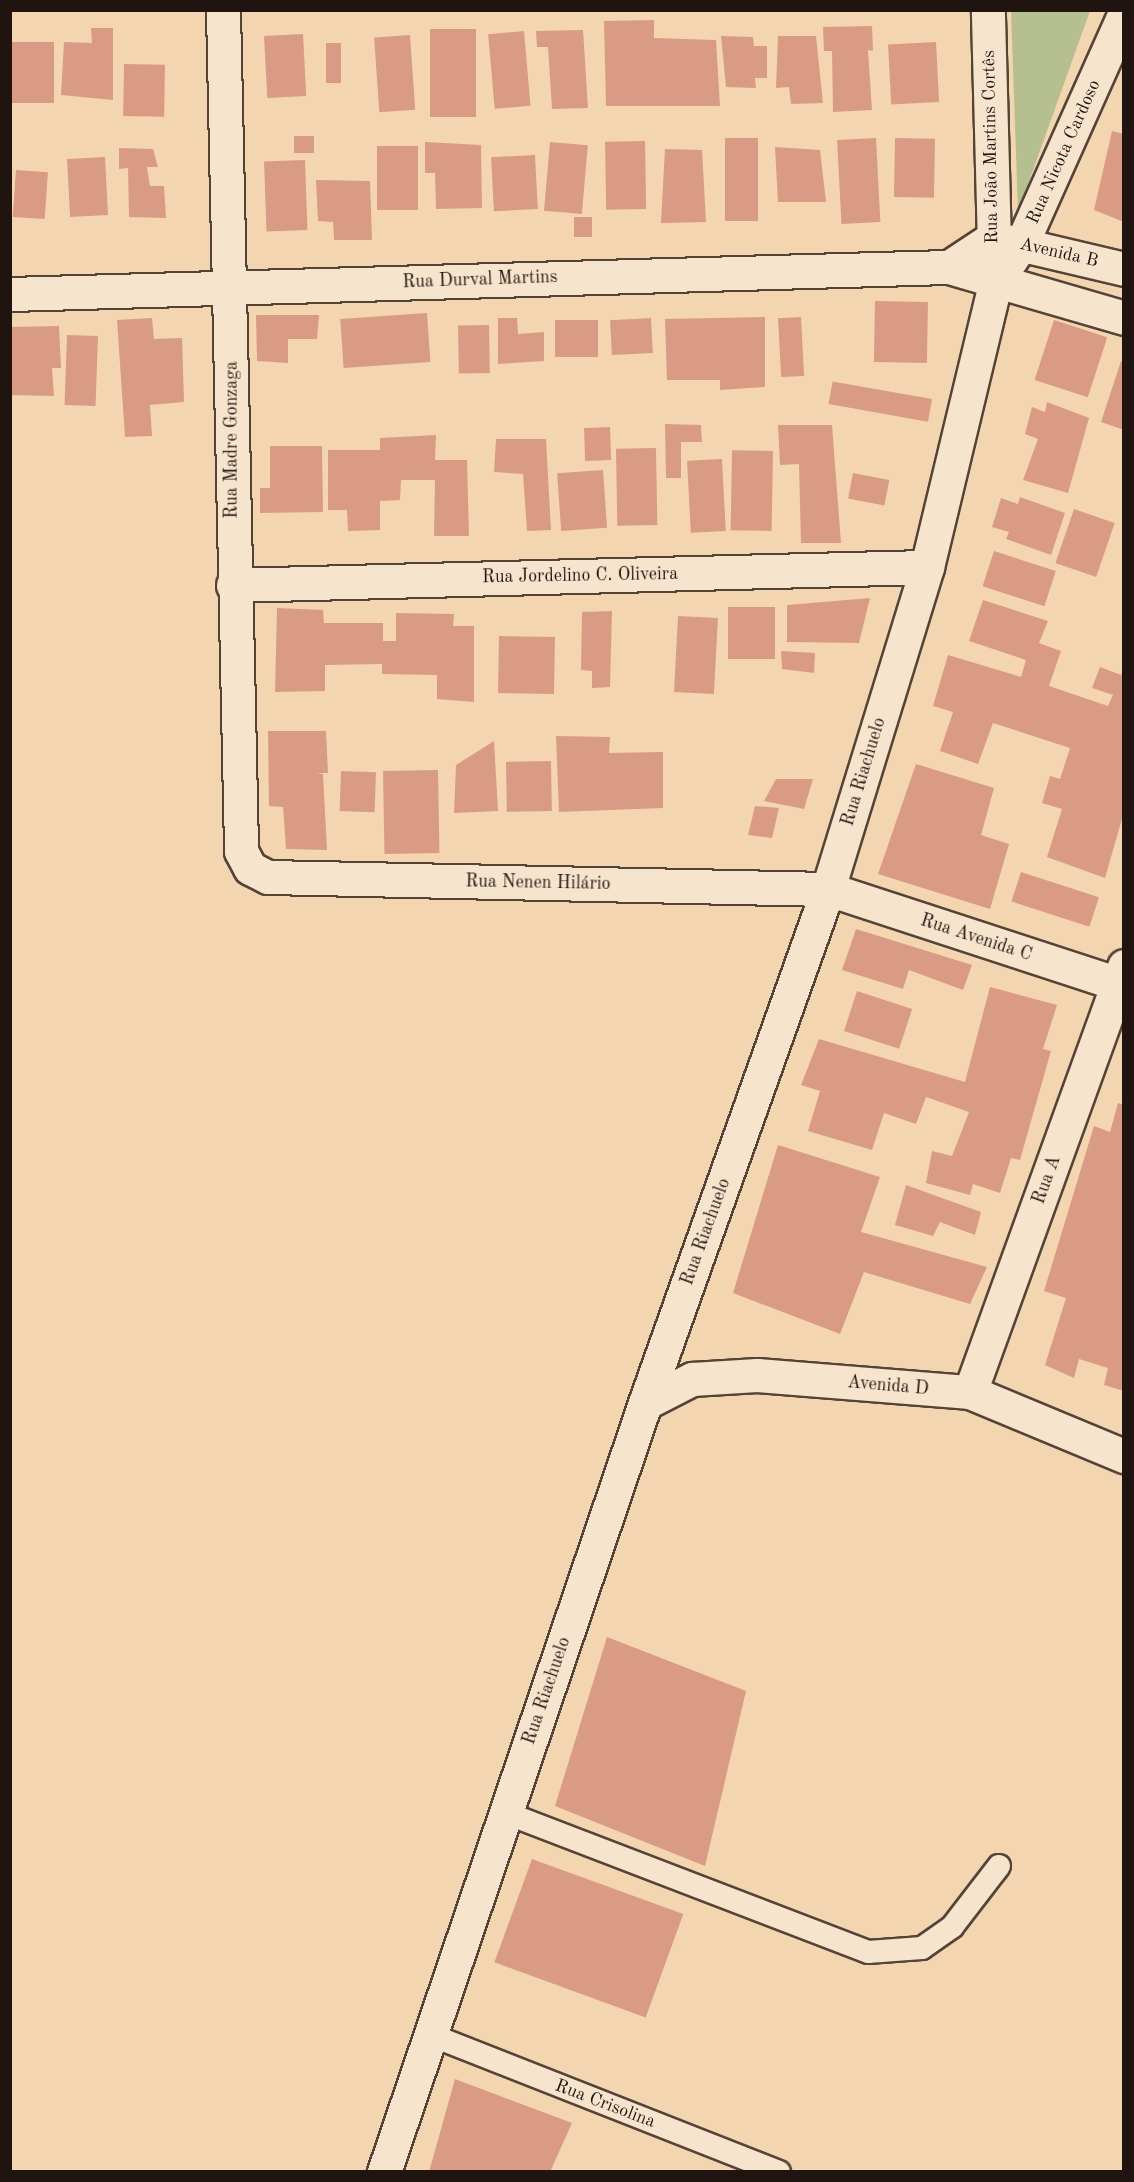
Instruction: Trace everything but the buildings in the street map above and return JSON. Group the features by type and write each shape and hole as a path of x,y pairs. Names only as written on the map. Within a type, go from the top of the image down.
{"street":[{"name":"Rua Madre Gonzaga","path":"222,10 231,287 233,585 241,851 250,868"},
{"name":"Rua João Martins Cortês","path":"988,10 1008,241 994,283"},
{"name":"Rua Nicota Cardoso","path":"1008,241 1124,15"},
{"path":"949,267 1008,241"},
{"name":"Avenida B","path":"1008,241 1124,269"},
{"name":"Rua Durval Martins","path":"10,294 949,267 994,283"},
{"path":"994,283 1124,318"},
{"name":"Rua Riachuelo","path":"384,2172 645,1403 828,889 927,567 994,283"},
{"name":"Rua Jordelino C. Oliveira","path":"233,585 927,567"},
{"name":"Rua Nenen Hilário","path":"250,868 268,877 828,889"},
{"name":"Rua Avenida C","path":"828,889 1121,979"},
{"name":"Rua A","path":"969,1392 1121,979"},
{"name":"Avenida D","path":"645,1403 692,1379 757,1375 969,1392 1124,1456"}],"lane":[{"path":"506,1813 868,1952 922,1948 952,1927 999,1866"},
{"name":"Rua Crisolina","path":"430,2035 779,2172"}],"green space":[{"path":"1011,11 1090,11 1018,212"}]}
